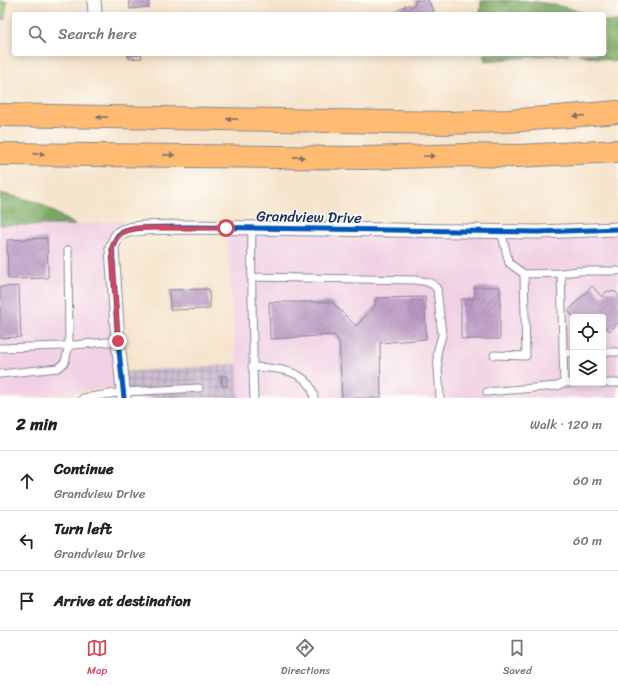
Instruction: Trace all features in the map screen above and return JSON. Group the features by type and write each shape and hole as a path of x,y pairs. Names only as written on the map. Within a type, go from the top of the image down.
{"highway":[{"path":"271,120 362,110 479,108 618,98"},
{"path":"0,115 462,122 508,121 618,112"},
{"path":"0,154 366,158 517,156 618,151"}],"street":[{"path":"94,0 95,12"},
{"name":"Grandview Drive","path":"124,395 118,341 112,248 119,235 127,231 138,228 187,227 538,232 618,229"}],"lane":[{"path":"252,228 252,368 254,398"},
{"path":"501,231 508,263 524,274 618,270"},
{"path":"0,374 58,368 66,362 69,345 68,250"},
{"path":"561,273 564,382"},
{"path":"494,355 526,356 524,274"},
{"path":"251,277 414,280 427,281 433,284 437,289 442,335 437,353 440,398"},
{"path":"0,348 118,341"},
{"path":"606,352 618,352"},
{"path":"563,353 570,353"},
{"path":"252,368 270,368 296,374 309,382 314,393 314,398"},
{"path":"487,392 557,386 564,382 570,383"},
{"path":"606,383 618,383"},
{"path":"83,398 199,388"}],"shaded area":[{"path":"122,221 127,231 115,239 123,386 27,398 0,398 0,225 75,225"},
{"path":"226,228 618,229 618,398 239,398"},
{"path":"237,364 239,398 124,398 122,372"}],"green space":[{"path":"502,0 544,3 565,7 580,12 480,12 481,1"},
{"path":"0,1 7,2 5,19 0,19"},
{"path":"606,21 618,22 618,62 588,56 606,56"},
{"path":"484,56 545,56 485,61"},
{"path":"0,193 38,202 75,225 0,225"}],"building":[{"path":"129,0 149,0 149,7 130,9"},
{"path":"428,0 434,12 395,12 409,4 410,7 416,4 414,1"},
{"path":"128,56 142,56 142,58 129,59"},
{"path":"47,238 48,278 8,279 7,240"},
{"path":"19,286 21,337 0,338 0,287"},
{"path":"592,286 602,297 607,291 616,292 618,295 618,323 610,331 606,328 606,314 571,314 568,311"},
{"path":"475,287 500,287 500,339 461,339 461,299 474,299"},
{"path":"209,289 210,309 170,310 169,290"},
{"path":"425,297 426,339 380,343 381,398 342,398 339,342 334,335 270,339 269,302 332,302 356,326 375,306 376,298"},
{"path":"221,376 227,376 227,386 222,386"}],"cycle path":[{"path":"124,398 118,341 112,248 119,234 125,231 142,228 187,227 538,232 618,229"}],"route":[{"path":"118,341 112,248 119,235 138,228 226,228"}]}
